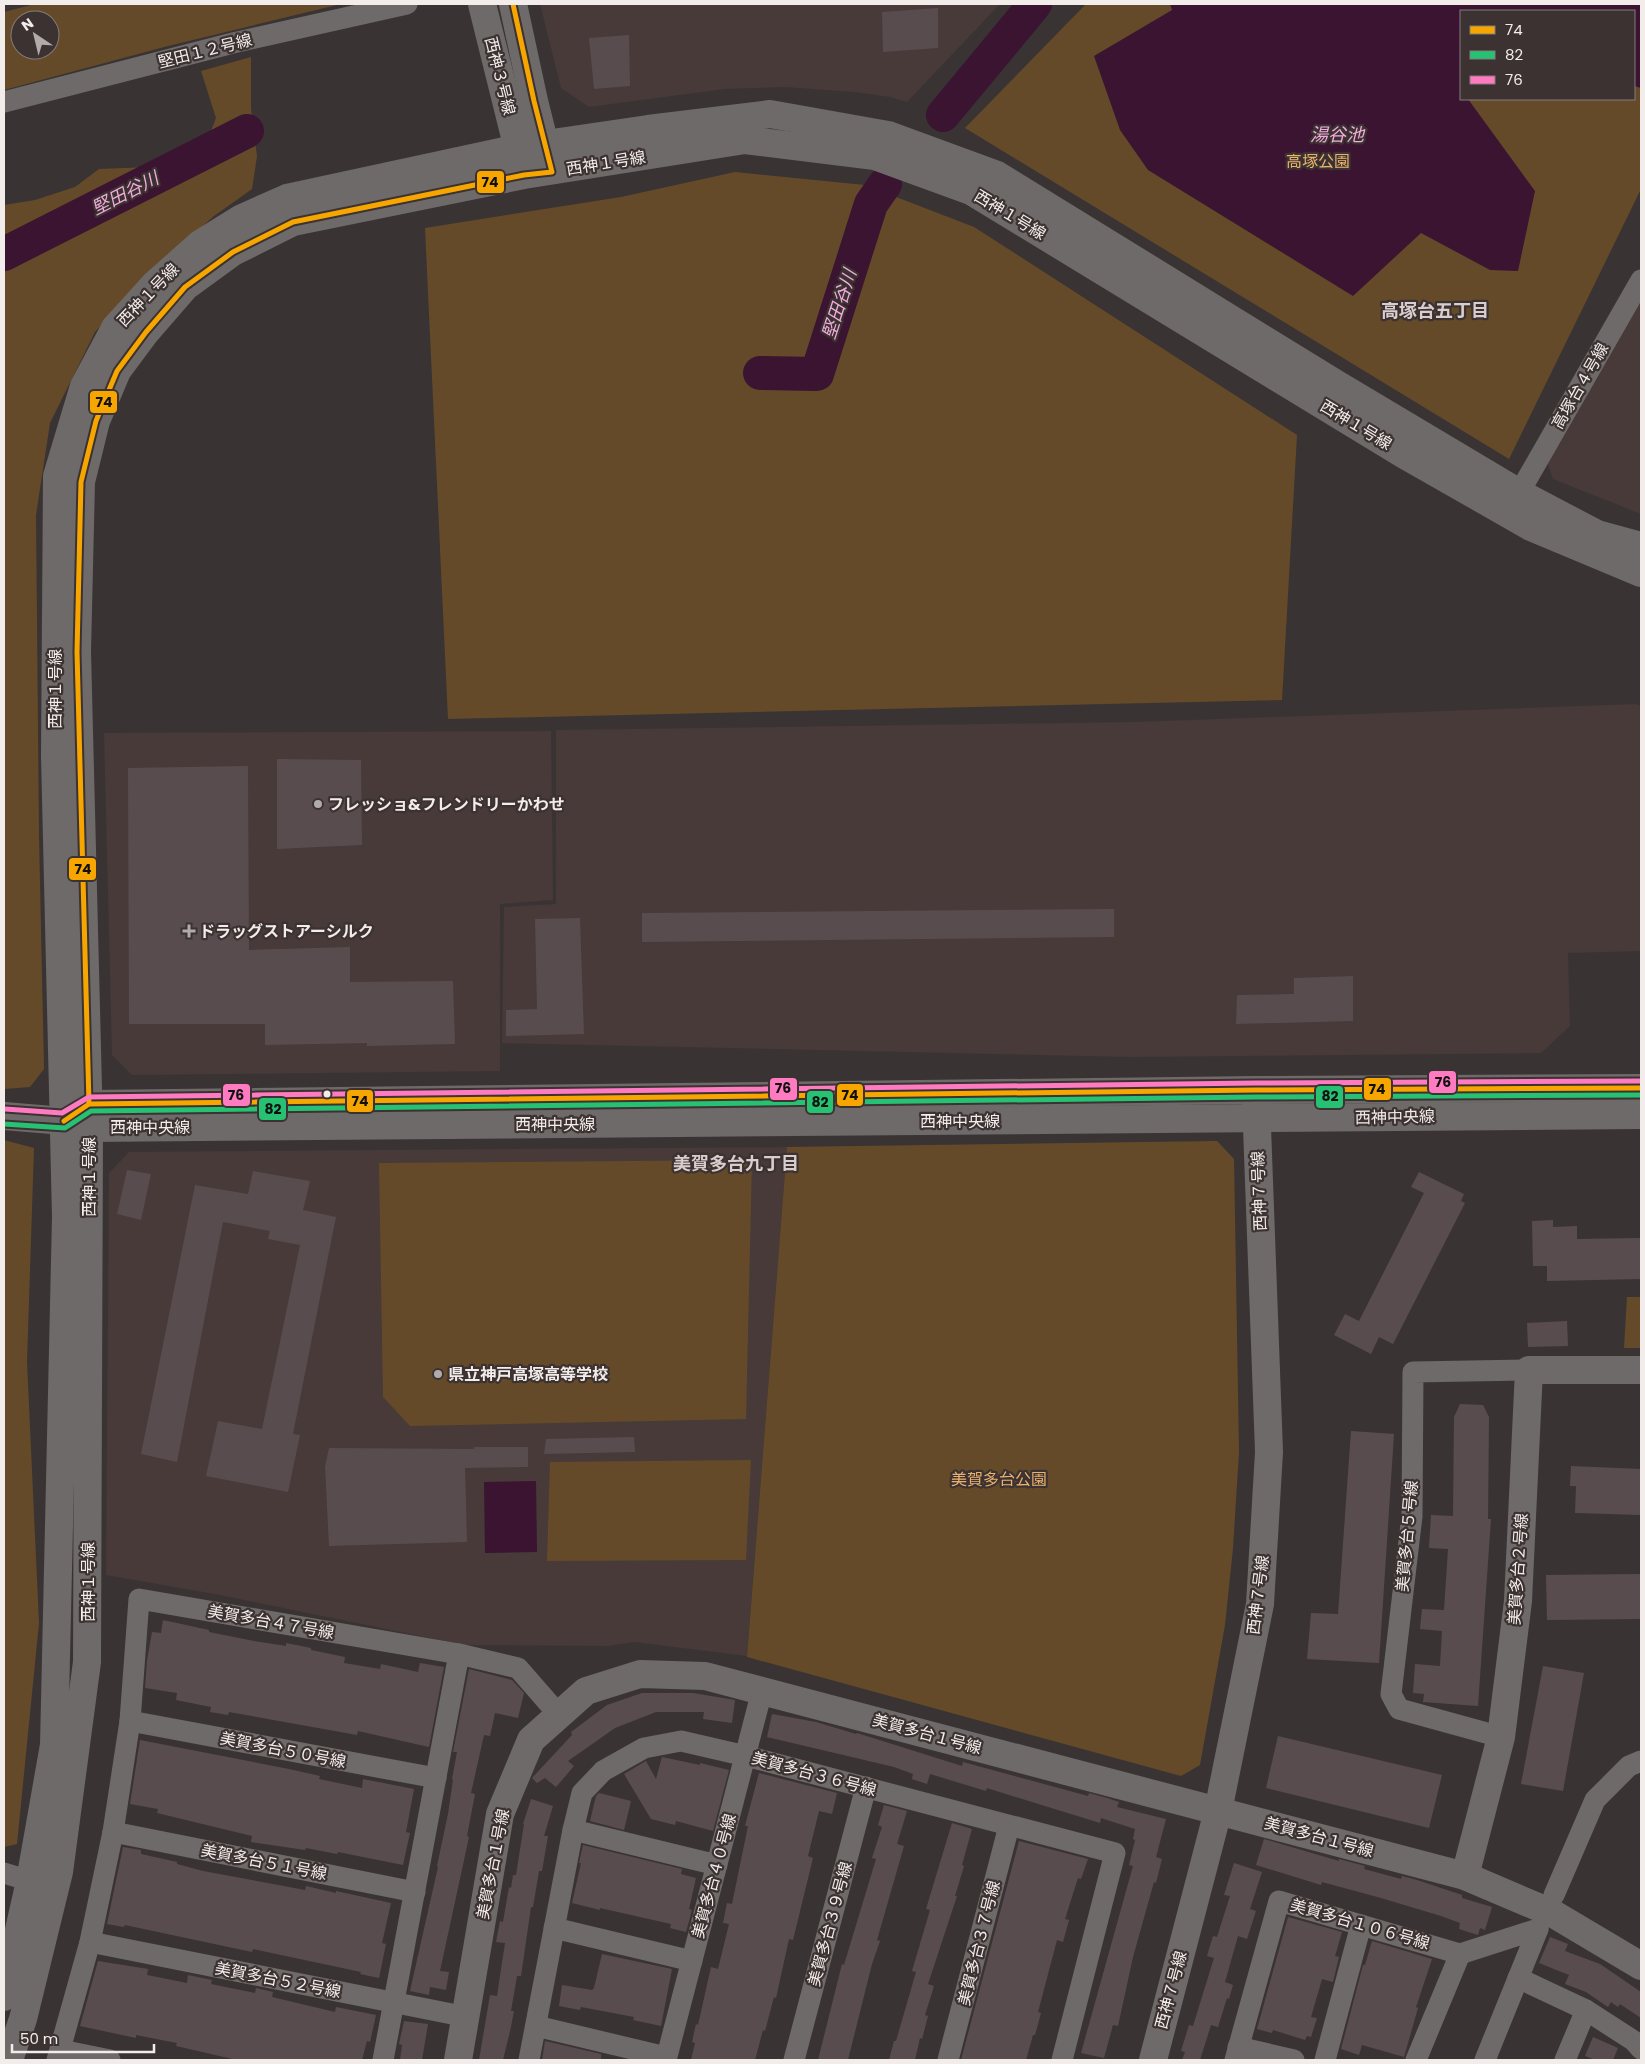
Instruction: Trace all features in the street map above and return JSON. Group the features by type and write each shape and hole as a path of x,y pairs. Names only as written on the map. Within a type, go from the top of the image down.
{"street":[{"name":"堅田１２号線","path":"4,102 233,43 406,4"},
{"name":"西神３号線","path":"482,4 524,176"},
{"name":"西神３号線","path":"513,4 552,172"},
{"name":"西神１号線","path":"4,1998 30,1881 54,1744 66,1228 80,1118 55,756 57,476 84,386 115,328 156,284 200,244 242,218 287,198 518,148 770,114 888,135 997,175 1338,385 1519,493 1597,534 1641,546"},
{"name":"西神１号線","path":"9,2060 23,2019 59,1872 87,1662 80,1118 77,652 81,482 96,421 117,371 146,332 185,288 233,252 293,222 524,176 745,140 875,156 971,190 1395,449 1488,503 1531,527 1641,573"},
{"name":"高塚台４号線","path":"1519,493 1641,280"},
{"name":"西神中央線","path":"80,1118 1256,1090 1641,1088"},
{"name":"西神７号線","path":"1153,2060 1218,1811 1260,1604 1268,1462 1256,1090"},
{"name":"西神中央線","path":"80,1118 1257,1119 1641,1115"},
{"path":"4,1116 80,1118"},
{"path":"1529,1370 1641,1370"},
{"name":"美賀多台２号線","path":"1465,1876 1501,1737 1518,1601 1529,1370"},
{"name":"美賀多台５号線","path":"1501,1737 1400,1709 1391,1694 1412,1516 1413,1372 1529,1370"},
{"name":"美賀多台４７号線","path":"59,2055 90,1942 113,1832 130,1721 139,1599 459,1654"},
{"path":"383,2060 459,1654 518,1668 560,1715"},
{"name":"美賀多台１号線","path":"458,2060 467,2017 500,1814 532,1740 586,1691 640,1674 705,1676 1465,1876 1552,1913 1641,1966"},
{"name":"美賀多台４０号線","path":"666,2059 762,1691"},
{"name":"美賀多台５０号線","path":"130,1721 436,1778"},
{"name":"美賀多台３６号線","path":"530,2060 573,1830 582,1793 603,1771 644,1748 681,1741 746,1756 1115,1853 1062,2060"},
{"path":"1554,1895 1595,1800 1629,1766 1641,1761"},
{"name":"美賀多台３９号線","path":"794,2060 866,1787"},
{"name":"美賀多台３７号線","path":"948,2060 1009,1826"},
{"path":"573,1830 717,1865"},
{"name":"美賀多台５１号線","path":"113,1832 415,1892"},
{"path":"4,1873 30,1881"},
{"name":"美賀多台１０６号線","path":"1237,2054 1279,1901 1460,1954"},
{"path":"1325,2060 1361,1925"},
{"path":"554,1928 692,1961"},
{"path":"1416,2060 1460,1954 1538,1929 1485,2060"},
{"name":"美賀多台５２号線","path":"90,1942 467,2017"},
{"path":"1518,1978 1586,2010 1634,2042 1641,2049"},
{"path":"1565,2060 1586,2010"},
{"path":"536,2026 666,2059"},
{"path":"1237,2054 1294,2060"},
{"path":"59,2055 110,2060"}],"shaded area":[{"path":"540,4 1000,4 907,102 890,97 855,92 785,87 725,89 589,107 561,88"},
{"path":"1641,274 1641,514 1553,479 1546,458"},
{"path":"1636,704 1641,706 1641,951 1568,953 1570,1026 1541,1053 1132,1057 502,1043 504,907 556,904 556,730 1135,722"},
{"path":"551,731 553,900 500,904 500,1071 132,1075 112,1055 104,733"},
{"name":"県立神戸高塚高等学校","path":"787,1147 747,1656 634,1642 609,1646 464,1645 220,1595 106,1575 109,1173 129,1152"}],"green space":[{"path":"35,4 341,4 168,46 4,90 4,12 10,10 10,60 60,60 60,10 12,10"},
{"name":"高塚公園","path":"1086,4 1641,4 1641,189 1509,459 965,128"},
{"path":"251,57 251,109 257,156 252,189 214,216 153,269 95,332 50,423 36,515 39,836 44,1069 30,1087 4,1089 4,205 35,200 75,187 99,169 151,167 207,141 216,118 201,71"},
{"path":"735,172 865,185 974,227 1297,435 1282,700 448,719 425,228 621,197"},
{"path":"4,1140 34,1148 27,1362 39,1623 17,1844 4,1847"},
{"name":"美賀多台公園","path":"1217,1141 1234,1159 1239,1452 1233,1548 1225,1625 1200,1765 1181,1776 747,1657 787,1147"},
{"path":"752,1160 746,1419 410,1426 383,1397 379,1163"},
{"path":"1627,1297 1641,1297 1641,1348 1624,1348"},
{"path":"751,1460 746,1560 547,1561 550,1462"}],"water":[{"name":"湯谷池","path":"1170,4 1641,4 1641,88 1635,86 1635,10 1460,10 1460,100 1469,100 1535,191 1518,271 1490,270 1421,233 1353,296 1148,170 1120,130 1094,56 1172,10"},
{"path":"536,1481 537,1552 485,1553 484,1482"}],"building":[{"path":"938,8 938,48 883,52 882,12"},
{"path":"629,35 630,86 594,89 589,38"},
{"path":"277,759 361,760 362,845 277,849"},
{"path":"248,766 249,950 350,947 350,982 453,981 455,1044 367,1046 367,1043 265,1045 265,1024 129,1024 128,768"},
{"path":"1114,909 1114,937 642,942 642,913"},
{"path":"580,918 584,1034 506,1036 506,1010 537,1009 535,919"},
{"path":"1353,976 1353,1021 1236,1024 1237,995 1294,994 1294,978"},
{"path":"127,1170 151,1174 141,1220 117,1214"},
{"path":"253,1171 310,1181 303,1210 336,1217 293,1434 300,1435 288,1492 206,1476 218,1421 262,1429 300,1245 268,1239 270,1231 223,1222 177,1462 141,1454 195,1185 248,1194"},
{"path":"1419,1172 1464,1194 1461,1201 1465,1203 1393,1344 1379,1337 1371,1354 1334,1335 1345,1314 1359,1321 1424,1193 1411,1187"},
{"path":"1553,1220 1553,1227 1577,1226 1577,1239 1641,1238 1641,1279 1547,1281 1547,1266 1533,1266 1532,1221"},
{"path":"1567,1321 1568,1346 1528,1347 1527,1323"},
{"path":"1460,1404 1483,1405 1489,1417 1488,1519 1491,1519 1478,1706 1423,1702 1424,1694 1413,1693 1415,1664 1440,1666 1442,1631 1420,1629 1422,1609 1444,1610 1448,1549 1429,1548 1431,1515 1453,1516 1454,1417"},
{"path":"1351,1431 1394,1434 1379,1663 1307,1659 1311,1613 1338,1614"},
{"path":"634,1437 635,1452 544,1454 546,1439"},
{"path":"474,1447 528,1447 528,1467 465,1468 467,1542 329,1546 325,1467 329,1448 474,1449"},
{"path":"1571,1466 1641,1469 1641,1515 1575,1513 1576,1486 1570,1486"},
{"path":"1641,1574 1641,1619 1547,1620 1546,1575"},
{"path":"163,1620 254,1641 286,1646 286,1643 311,1648 311,1650 345,1657 344,1663 380,1669 381,1664 418,1672 420,1663 444,1667 429,1747 358,1731 357,1735 229,1712 228,1715 210,1712 211,1707 176,1700 177,1693 145,1688 152,1632 161,1633"},
{"path":"1543,1666 1584,1673 1563,1791 1521,1784"},
{"path":"469,1669 512,1680 524,1693 518,1718 495,1713 490,1736 484,1735 471,1793 475,1794 467,1836 469,1837 440,1971 449,1972 446,1990 430,1987 429,1995 410,1991 448,1814 457,1752 453,1752"},
{"path":"642,1693 693,1693 735,1700 732,1723 703,1719 704,1712 656,1712 615,1728 568,1761 574,1766 556,1787 545,1778 537,1783 532,1778 572,1735 571,1732 607,1705"},
{"path":"772,1714 816,1722 857,1733 962,1766 963,1762 1088,1796 1089,1793 1119,1802 1117,1807 1166,1819 1156,1857 1162,1859 1156,1883 1154,1882 1133,1957 1118,2026 1113,2025 1104,2058 1081,2053 1133,1866 1129,1865 1135,1840 1133,1839 1135,1829 1101,1818 1100,1823 987,1788 986,1791 930,1774 927,1784 912,1779 913,1774 894,1767 767,1737"},
{"path":"1278,1736 1442,1775 1429,1828 1266,1788"},
{"path":"140,1740 289,1769 320,1776 319,1779 362,1788 363,1779 414,1789 406,1832 410,1833 403,1865 338,1852 337,1854 306,1848 305,1850 251,1842 252,1836 157,1813 158,1809 130,1804"},
{"path":"662,1757 729,1770 713,1831 676,1821 675,1825 651,1819 624,1774 646,1761 656,1779"},
{"path":"759,1773 837,1793 832,1814 819,1811 808,1856 813,1858 793,1940 789,1939 776,1998 774,1997 755,2060 691,2060 695,2043 692,2042 696,2024 698,2025 711,1967 718,1969 729,1924 723,1923 727,1903 732,1904 748,1826 745,1826"},
{"path":"599,1793 631,1801 624,1830 590,1821 596,1796"},
{"path":"531,1799 553,1806 544,1836 548,1836 542,1871 539,1871 533,1907 531,1907 521,1976 517,1976 511,2011 514,2011 511,2027 503,2060 479,2060 490,1995 497,1996 505,1943 496,1942 500,1921 503,1922 509,1887 511,1888 513,1875 516,1875 523,1824"},
{"path":"884,1805 907,1811 897,1844 904,1846 877,1940 880,1941 872,1964 848,2060 818,2060 842,1964 844,1965 876,1859 872,1858 882,1827 878,1825"},
{"path":"952,1823 972,1829 955,1896 957,1896 928,1984 934,1986 925,2015 928,2016 922,2039 920,2038 915,2060 889,2060 916,1972 912,1971 930,1910 926,1909"},
{"path":"1264,1839 1339,1861 1339,1859 1365,1866 1364,1869 1401,1879 1402,1876 1417,1880 1462,1895 1462,1898 1492,1907 1485,1930 1480,1928 1478,1935 1459,1929 1460,1923 1441,1916 1322,1882 1321,1885 1256,1865"},
{"path":"1019,1841 1088,1859 1081,1879 1078,1878 1065,1919 1069,1920 1063,1942 1057,1940 1038,2012 1041,2013 1026,2060 961,2060"},
{"path":"583,1845 682,1869 681,1874 696,1878 689,1909 692,1910 686,1932 670,1928 671,1924 572,1903"},
{"path":"123,1847 141,1850 141,1854 177,1862 177,1864 203,1871 305,1890 306,1886 336,1893 336,1891 391,1903 382,1943 386,1944 379,1978 360,1974 361,1972 253,1949 252,1952 125,1925 124,1927 107,1924"},
{"path":"1234,1863 1262,1872 1250,1909 1256,1911 1247,1939 1238,1936 1225,1982 1233,1985 1218,2027 1211,2025 1200,2060 1182,2060 1185,2052 1181,2051 1189,2025 1193,2026 1214,1958 1207,1956 1213,1936 1217,1937 1230,1896 1224,1895"},
{"path":"1288,1917 1342,1932 1335,1956 1339,1957 1333,1982 1322,1979 1311,2017 1317,2018 1311,2037 1307,2036 1305,2040 1273,2030 1272,2033 1257,2029"},
{"path":"1550,1937 1568,1944 1565,1951 1600,1964 1641,1992 1641,2018 1620,2004 1618,2007 1611,2002 1608,2007 1586,1992 1565,1984 1569,1975 1539,1963"},
{"path":"1372,1941 1432,1959 1416,2007 1418,2008 1404,2057 1362,2045 1359,2055 1341,2049 1363,1965 1365,1965"},
{"path":"602,1954 672,1969 661,2026 633,2020 634,2017 581,2007 580,2010 559,2006 562,1985 592,1990 594,1988"},
{"path":"98,1961 148,1969 147,1975 187,1983 188,1975 212,1980 211,1984 255,1993 256,1988 273,1992 272,1997 335,2012 336,2007 376,2015 370,2042 367,2041 362,2060 237,2060 176,2046 177,2043 136,2035 136,2038 80,2026"},
{"path":"404,2021 428,2024 422,2060 400,2060 402,2045 399,2044"},
{"path":"1593,2037 1618,2048 1613,2060 1595,2060 1585,2056"},
{"path":"545,2041 601,2054 601,2060 542,2060"}],"waterway":[{"name":"堅田谷川","path":"943,115 1035,4"},
{"name":"堅田谷川","path":"4,254 247,131"},
{"name":"堅田谷川","path":"760,373 817,374 871,204 885,184"}],"transit line":[{"name":"74","path":"89,1104 77,652 81,482 96,421 117,371 146,332 185,287 233,252 293,222 524,175 552,172 513,4"},
{"name":"76","path":"5,1109 62,1113 89,1097 1256,1083 1641,1081"},
{"name":"74","path":"64,1121 89,1104 1256,1090 1641,1088"},
{"name":"82","path":"4,1124 65,1128 91,1111 1256,1097 1641,1095"}],"place":[{"name":"フレッショ&フレンドリーかわせ","path":"318,804"},
{"name":"ドラッグストアーシルク","path":"189,931"},
{"name":"県立神戸高塚高等学校","path":"438,1374"}],"district":[{"name":"高塚台五丁目","path":"1435,310"},
{"name":"美賀多台九丁目","path":"736,1163"}]}
